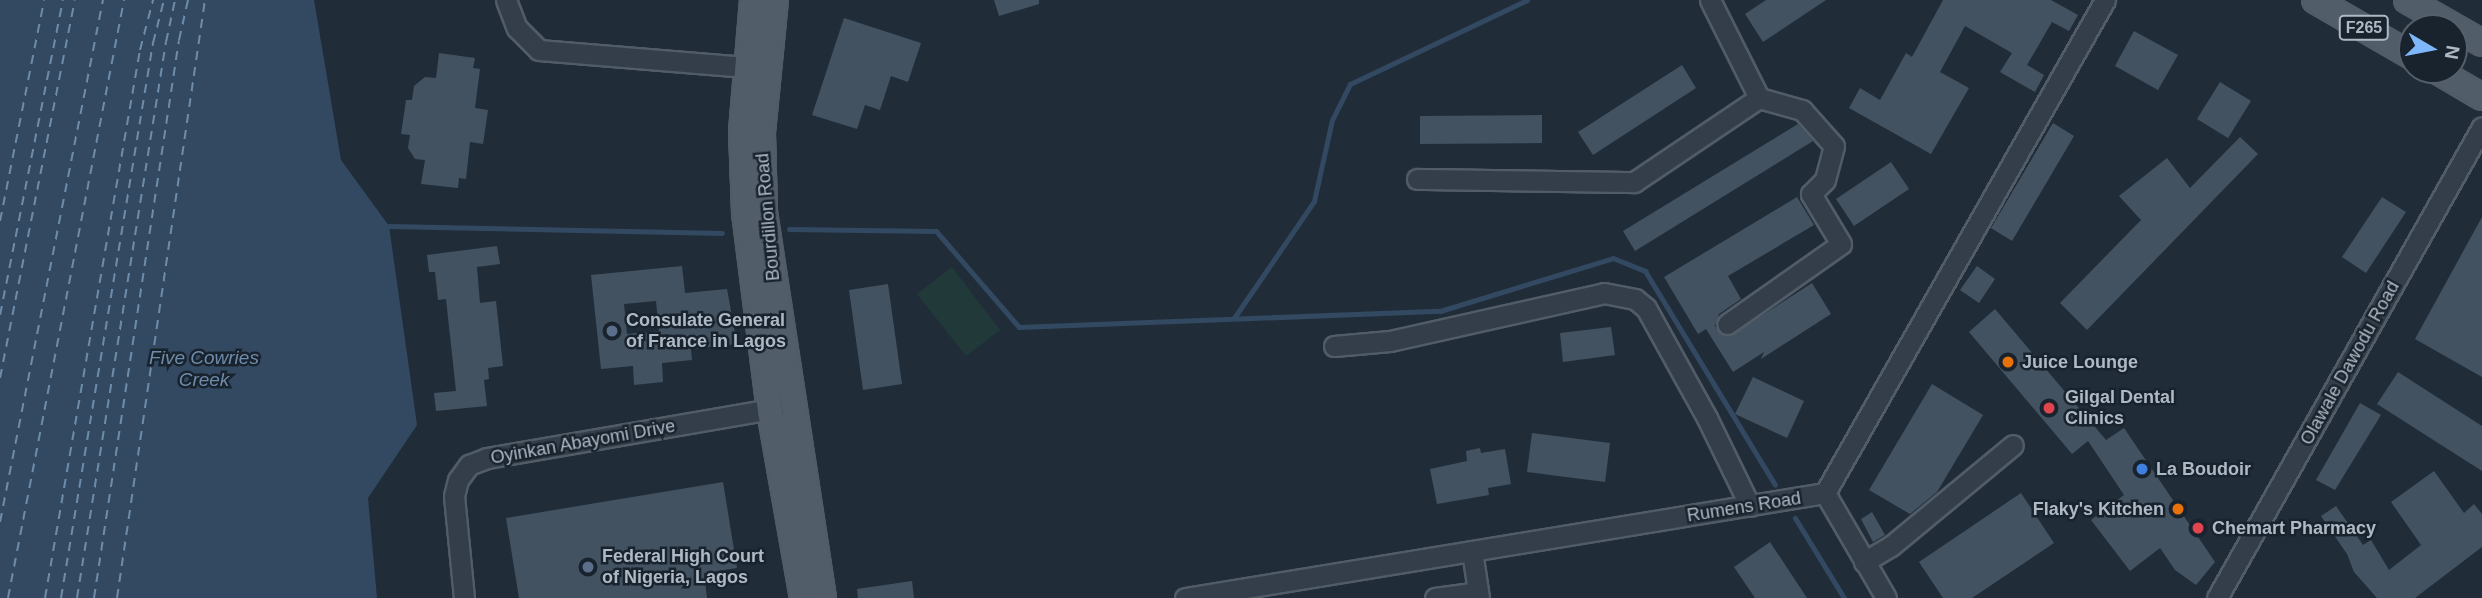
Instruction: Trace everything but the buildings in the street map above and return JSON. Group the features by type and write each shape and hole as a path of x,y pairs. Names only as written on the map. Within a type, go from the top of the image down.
{"main road":[{"name":"Bourdillon Road","path":"753,0 745,66 742,131 745,213 781,407 823,598"},
{"name":"Bourdillon Road","path":"775,0 762,133 764,212 781,407 803,598"},
{"name":"F265","path":"2315,0 2398,48"},
{"name":"F265","path":"2407,0 2482,43"},
{"path":"2460,84 2482,97"}],"street":[{"path":"506,0 517,28 539,50 745,66"},
{"path":"1710,0 1759,98 1802,110 1834,146 1825,180 1811,194 1841,244 1727,324"},
{"name":"Rumens Road","path":"1185,598 1825,493 2105,0"},
{"path":"1417,179 1634,182 1759,98"},
{"name":"Olawale Dawodu Road","path":"2217,598 2482,127"},
{"path":"1334,346 1390,341 1604,293 1635,299 1646,308 1707,418 1750,506"},
{"name":"Oyinkan Abayomi Drive","path":"464,598 454,496 458,480 469,465 486,458 781,407"},
{"path":"1864,562 1891,546 2013,446"},
{"path":"1825,493 1886,598"},
{"path":"1435,598 1478,595 1472,551"}],"green space":[{"path":"952,267 1000,330 966,356 917,294"}],"water":[{"name":"Five Cowries Creek","path":"0,0 314,0 341,160 389,226 417,425 368,498 377,598 0,598"}],"waterway":[{"path":"1234,318 1314,201 1332,120 1350,84 1527,0"},
{"path":"389,226 722,233"},
{"path":"789,229 936,231 1019,327 1440,311 1613,258 1645,271 1775,485"},
{"path":"1795,518 1844,598"}],"ferry route":[{"path":"0,221 44,0"},
{"path":"0,315 63,0"},
{"path":"0,378 75,0"},
{"path":"0,522 103,0"},
{"path":"8,598 124,0"},
{"path":"45,598 140,50 153,0"},
{"path":"61,598 153,43 164,0"},
{"path":"77,598 175,0"},
{"path":"94,598 179,40 188,0"},
{"path":"117,598 205,0"}],"place":[{"name":"Consulate General of France in Lagos","path":"612,331"},
{"name":"Juice Lounge","path":"2008,362"},
{"name":"Gilgal Dental Clinics","path":"2049,408"},
{"name":"La Boudoir","path":"2142,469"},
{"name":"Flaky's Kitchen","path":"2178,509"},
{"name":"Chemart Pharmacy","path":"2198,528"},
{"name":"Federal High Court of Nigeria, Lagos","path":"588,567"}]}
